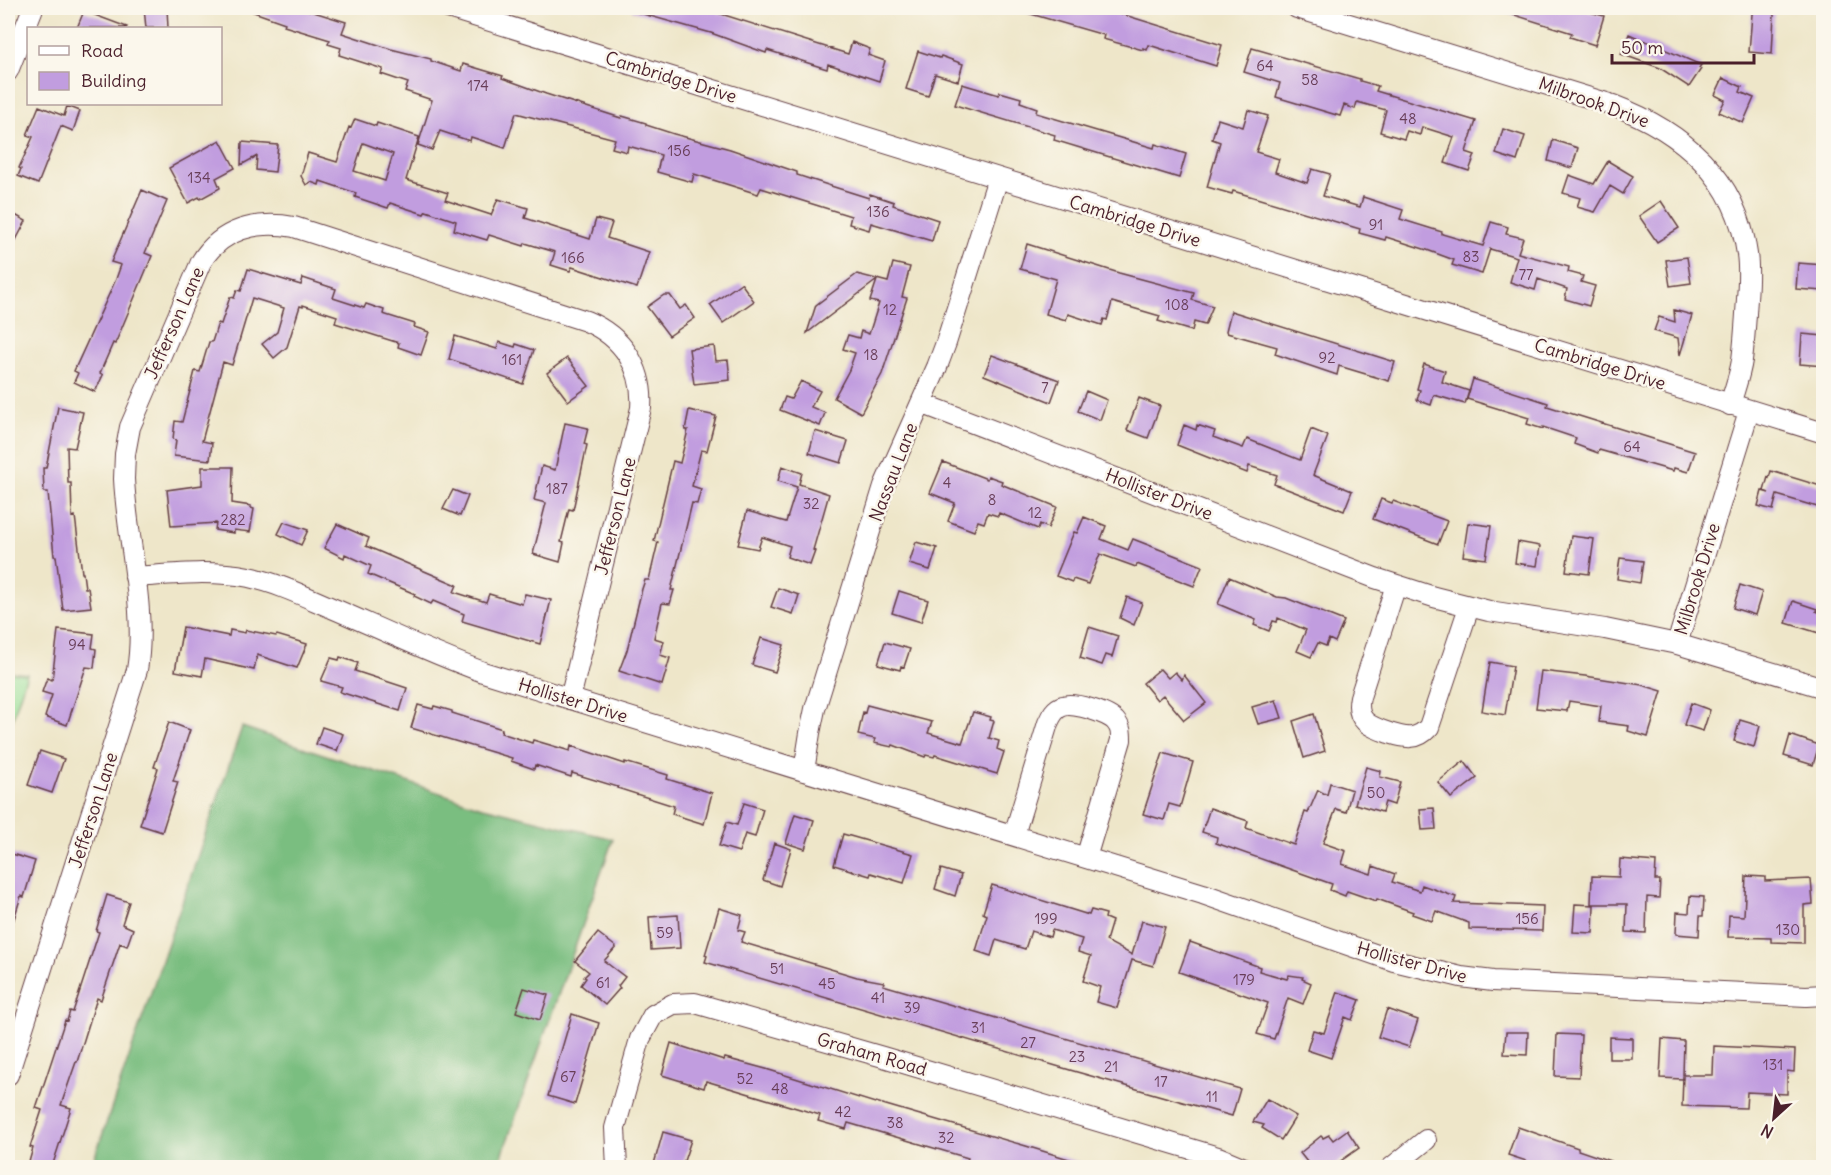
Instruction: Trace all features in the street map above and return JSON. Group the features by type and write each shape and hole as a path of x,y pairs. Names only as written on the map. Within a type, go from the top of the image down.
{"street":[{"path":"8,71 33,8"},
{"name":"Cambridge Drive","path":"448,8 1824,433"},
{"name":"Milbrook Drive","path":"1297,8 1613,105 1662,128 1695,153 1713,172 1729,197 1741,226 1748,256 1739,408 1677,645"},
{"name":"Nassau Lane","path":"804,771 815,709 879,501 946,343 998,178"},
{"name":"Jefferson Lane","path":"8,1075 134,683 141,635 125,488 126,441 134,415 201,262 209,250 227,235 242,228 268,224 294,227 586,321 614,337 628,354 635,367 640,387 641,408 570,699"},
{"name":"Hollister Drive","path":"921,403 1396,585 1469,607 1605,629 1677,645 1824,688"},
{"name":"Hollister Drive","path":"135,577 213,573 243,576 267,582 467,667 1203,894 1394,961 1453,975 1493,981 1824,995"},
{"path":"1396,585 1360,697 1359,708 1367,724 1400,736 1416,737 1423,734 1429,727 1469,607"},
{"path":"1014,835 1052,714 1061,707 1072,705 1105,714 1117,723 1121,732 1121,740 1086,858"},
{"name":"Graham Road","path":"617,1167 615,1128 640,1039 653,1015 673,1004 695,1003 1173,1143 1244,1167"},
{"path":"1391,1167 1426,1140"}],"green space":[{"path":"8,672 27,674 8,733"},
{"path":"242,727 479,806 613,839 498,1167 91,1168"}],"building":[{"path":"144,8 167,8 168,27 146,27"},
{"path":"248,8 301,8 346,22 342,33 431,59 431,61 461,71 463,64 503,76 502,78 546,94 730,149 834,187 869,198 870,194 894,202 893,205 938,220 932,241 871,223 869,230 849,224 851,216 761,188 758,194 694,174 692,182 657,172 661,155 628,146 627,152 612,148 615,139 516,113 505,148 471,137 470,141 440,131 432,150 418,145 432,100 405,91 408,83 381,74 383,69 339,55 341,48 328,44 330,40 284,26 285,23 248,10"},
{"path":"632,8 719,8 718,13 848,54 852,42 870,49 868,55 885,61 879,81 828,64 827,69 767,50 766,53 711,33 632,11"},
{"path":"1025,8 1102,8 1222,45 1216,66 1149,45 1147,50 1143,48 1143,50 1103,39 1104,35 1024,12"},
{"path":"1502,8 1576,8 1604,16 1595,45 1570,37 1572,33 1502,11"},
{"path":"1754,8 1773,8 1771,13 1774,14 1772,54 1749,52"},
{"path":"84,11 127,27 77,27"},
{"path":"1629,34 1701,65 1699,68 1701,69 1689,87 1660,68 1621,54"},
{"path":"1252,48 1360,79 1360,81 1378,86 1376,91 1476,121 1466,152 1475,155 1469,171 1445,163 1454,137 1422,127 1420,135 1407,131 1404,139 1380,132 1386,110 1357,102 1355,109 1344,105 1340,116 1276,97 1280,83 1244,72"},
{"path":"918,51 963,64 958,81 935,74 928,96 906,89"},
{"path":"1723,78 1742,87 1740,92 1754,98 1743,123 1719,112 1725,100 1715,95"},
{"path":"962,84 999,95 1000,92 1021,98 1020,102 1037,108 1036,113 1154,148 1155,144 1186,154 1179,178 1054,140 1055,135 955,105"},
{"path":"39,106 64,116 67,106 80,111 73,131 61,126 38,184 18,176 21,169 19,168 33,137 27,135"},
{"path":"1248,110 1268,116 1256,152 1279,159 1275,172 1307,183 1312,169 1330,174 1323,196 1360,207 1363,197 1403,210 1400,219 1483,246 1491,222 1508,227 1506,234 1523,238 1518,253 1569,267 1568,272 1583,276 1581,282 1595,286 1589,306 1565,299 1567,289 1538,279 1535,290 1510,282 1517,257 1490,249 1482,274 1452,265 1454,260 1386,237 1385,240 1359,233 1360,229 1233,191 1232,194 1207,187 1220,142 1212,139 1218,119 1243,127"},
{"path":"355,119 376,126 377,123 419,137 406,180 448,193 445,200 491,215 498,199 528,208 525,218 590,239 596,219 612,223 607,238 649,252 637,288 572,267 570,271 551,265 555,252 525,243 524,246 489,235 487,240 454,230 456,221 426,211 424,214 390,203 388,208 355,197 356,193 320,181 319,185 311,182 306,185 301,176 308,153 337,162 349,127 351,128","holes":["363,143 393,154 385,181 354,171"]},
{"path":"1503,129 1525,136 1517,161 1496,154"},
{"path":"220,140 235,168 216,178 220,188 188,203 169,168"},
{"path":"1553,140 1578,148 1572,168 1548,161"},
{"path":"242,142 278,145 275,172 256,170 257,156 241,165"},
{"path":"1608,161 1633,176 1623,194 1610,186 1595,212 1577,207 1580,198 1563,193 1569,175 1594,184"},
{"path":"142,190 167,201 145,253 152,256 115,344 113,343 100,373 103,375 95,392 74,382 78,373 74,371 116,279 121,265 111,262"},
{"path":"1661,201 1679,228 1657,242 1639,216"},
{"path":"8,211 26,221 8,255"},
{"path":"1027,244 1119,273 1194,293 1192,300 1213,306 1205,325 1194,322 1192,331 1158,321 1160,316 1112,302 1107,320 1104,319 1102,325 1068,314 1066,320 1046,314 1056,279 1020,269"},
{"path":"1687,257 1691,283 1670,286 1666,260"},
{"path":"893,263 910,267 902,297 907,298 882,374 861,413 834,398 855,353 843,349 848,335 859,338 861,331 869,334 879,303 870,301 877,280 807,333 816,305 857,274 888,282"},
{"path":"1798,263 1824,265 1824,291 1796,289"},
{"path":"248,269 301,285 303,278 336,289 333,298 364,308 366,304 384,310 383,314 415,324 414,327 429,332 421,355 398,347 399,343 335,323 337,316 303,305 303,307 300,306 287,347 274,358 262,344 277,332 284,308 252,298 232,365 223,362 202,441 212,443 210,460 174,456 175,421 182,422 195,371 200,372 209,342 212,342 218,323 221,324 230,297 234,298 237,290 241,291"},
{"path":"741,283 754,301 723,323 710,305"},
{"path":"664,295 670,295 680,309 686,305 695,318 669,336 647,307"},
{"path":"1674,310 1692,315 1680,355 1678,338 1654,331 1659,317 1675,322"},
{"path":"1231,311 1395,362 1389,381 1339,366 1337,375 1275,354 1277,347 1227,333"},
{"path":"1802,334 1824,336 1824,366 1800,364"},
{"path":"455,336 497,349 499,342 515,347 516,344 534,350 523,384 449,359"},
{"path":"714,346 716,361 728,360 730,380 694,384 689,349"},
{"path":"992,355 1059,380 1051,402 984,375"},
{"path":"567,358 589,386 568,401 547,373"},
{"path":"1424,364 1445,371 1442,382 1469,391 1465,404 1434,395 1431,405 1417,400 1420,390 1417,389"},
{"path":"1473,379 1548,403 1547,406 1695,452 1688,472 1674,468 1673,471 1599,450 1598,453 1574,444 1576,438 1527,424 1529,418 1467,399"},
{"path":"801,381 820,391 811,407 825,413 820,426 780,410 785,397 791,399"},
{"path":"1086,391 1107,400 1100,420 1078,411"},
{"path":"1139,398 1160,406 1148,438 1127,430"},
{"path":"58,407 83,412 75,448 67,447 68,483 71,483 72,517 75,516 82,573 85,588 88,588 91,607 63,610 56,556 54,556 48,492 44,492 43,468 46,468"},
{"path":"689,410 716,416 707,451 701,450 692,486 701,489 697,504 692,503 671,590 674,590 670,604 662,603 654,638 664,641 660,655 670,658 662,685 619,671 627,650 642,589 645,580 649,580 658,542 654,541 673,461 680,463 688,430 685,430"},
{"path":"565,423 588,428 584,444 587,445 573,510 569,509 561,542 564,543 560,562 533,554 546,503 534,500 542,466 555,470"},
{"path":"1184,425 1196,430 1197,425 1215,431 1213,437 1243,448 1247,439 1300,460 1311,429 1328,436 1313,475 1352,491 1344,511 1274,484 1277,475 1249,466 1247,473 1177,445"},
{"path":"815,431 848,441 841,463 809,453"},
{"path":"943,462 987,479 988,476 1002,481 1001,484 1057,507 1048,528 1040,524 1038,529 999,513 998,516 988,513 984,523 978,521 974,531 948,521 955,503 930,493"},
{"path":"782,466 802,473 799,484 829,494 810,565 787,557 790,546 762,537 758,549 738,545 747,511 786,522 797,487 778,481"},
{"path":"202,467 233,467 232,503 251,506 254,509 250,532 234,530 234,533 215,530 216,523 171,526 167,490 202,485"},
{"path":"1771,471 1824,487 1824,509 1777,495 1773,510 1758,506 1762,491 1769,493 1764,491"},
{"path":"453,490 468,496 460,516 443,509"},
{"path":"1381,499 1392,503 1393,501 1447,521 1438,544 1373,519"},
{"path":"1084,517 1106,526 1101,539 1128,550 1133,539 1202,566 1194,586 1137,564 1136,567 1100,554 1088,584 1073,579 1072,582 1056,576 1074,532 1077,533"},
{"path":"284,522 308,530 301,545 278,534"},
{"path":"1468,523 1491,526 1486,559 1463,556"},
{"path":"337,524 369,538 366,546 457,585 454,592 486,602 489,594 522,604 525,594 551,600 540,644 462,621 464,614 414,596 415,594 368,574 371,566 345,554 344,558 324,548"},
{"path":"1571,536 1594,539 1589,574 1566,571"},
{"path":"916,542 937,548 930,570 909,564"},
{"path":"1518,542 1540,546 1537,566 1515,563"},
{"path":"1620,558 1643,561 1640,583 1617,579"},
{"path":"1229,577 1344,621 1335,642 1329,639 1326,646 1318,643 1311,657 1297,651 1306,630 1278,618 1277,622 1273,621 1269,631 1254,625 1256,620 1218,604"},
{"path":"1740,585 1762,592 1755,615 1733,608"},
{"path":"778,588 799,595 793,614 771,607"},
{"path":"899,591 928,600 921,622 892,613"},
{"path":"1127,597 1142,603 1134,625 1120,618"},
{"path":"1793,601 1817,609 1816,611 1824,614 1819,633 1786,623"},
{"path":"183,627 229,636 230,630 245,633 246,630 277,635 307,644 297,668 257,655 254,670 205,659 202,676 175,671"},
{"path":"1089,627 1118,636 1112,657 1106,655 1102,665 1080,658"},
{"path":"58,630 94,634 92,648 96,649 94,668 86,667 67,725 45,717 52,695 42,692 47,678 52,680"},
{"path":"761,638 784,645 775,672 752,665"},
{"path":"885,642 910,649 904,667 901,666 900,670 878,664"},
{"path":"340,657 358,663 355,671 407,688 400,711 340,692 342,687 321,681 331,658 339,660"},
{"path":"1490,662 1513,666 1505,715 1482,711"},
{"path":"1160,669 1168,678 1175,672 1182,680 1184,675 1206,703 1184,720 1163,695 1157,700 1143,683"},
{"path":"1541,671 1642,685 1662,691 1648,737 1628,731 1629,726 1599,722 1601,706 1569,701 1567,711 1536,708"},
{"path":"1276,700 1282,718 1258,724 1252,707"},
{"path":"1691,703 1710,710 1703,731 1684,725"},
{"path":"418,705 452,711 452,713 502,729 501,733 532,743 533,740 570,751 571,746 625,764 625,762 668,775 667,779 712,793 704,824 672,814 674,806 618,787 572,773 571,777 535,765 534,769 511,761 512,758 411,728"},
{"path":"867,705 932,722 928,733 962,743 973,712 991,717 990,720 994,721 989,738 999,741 997,749 1004,752 997,774 935,755 925,757 893,745 892,747 874,743 875,739 858,735 863,712 865,713"},
{"path":"1314,714 1325,751 1304,758 1293,721"},
{"path":"1740,720 1760,726 1754,747 1734,741"},
{"path":"169,722 190,730 173,781 178,782 162,832 140,825 158,768 154,767"},
{"path":"322,727 343,734 337,751 316,744"},
{"path":"1790,735 1819,745 1813,765 1784,756"},
{"path":"40,751 64,759 52,793 28,785"},
{"path":"1163,753 1193,762 1180,807 1169,804 1164,820 1143,814"},
{"path":"1464,761 1477,778 1451,798 1438,782"},
{"path":"1366,767 1381,771 1380,777 1400,782 1394,805 1385,802 1382,812 1355,804"},
{"path":"1330,783 1352,790 1346,812 1336,809 1323,843 1346,851 1342,864 1371,874 1373,866 1395,874 1392,882 1420,891 1422,885 1456,897 1454,903 1543,906 1542,931 1469,929 1469,923 1436,911 1432,921 1377,899 1376,901 1347,891 1345,896 1330,890 1332,884 1216,843 1217,837 1202,832 1210,808 1248,821 1246,828 1294,845 1305,812 1308,813 1318,790 1327,795"},
{"path":"744,803 763,809 755,837 745,834 739,852 719,846 727,822 737,825"},
{"path":"1434,808 1436,829 1422,830 1420,809"},
{"path":"795,814 814,820 805,849 786,843"},
{"path":"843,834 913,854 904,883 834,865"},
{"path":"774,843 791,849 780,886 763,880"},
{"path":"12,854 35,861 11,929 8,928 8,870"},
{"path":"1620,859 1656,862 1655,880 1660,880 1659,898 1647,897 1646,933 1626,932 1627,904 1591,904 1592,876 1619,877"},
{"path":"941,869 961,875 955,896 935,889"},
{"path":"1746,876 1765,877 1765,881 1811,879 1813,904 1804,905 1804,943 1771,942 1771,938 1728,937 1729,915 1744,916"},
{"path":"992,885 1089,915 1091,910 1106,914 1105,918 1112,921 1106,941 1132,955 1142,921 1165,927 1153,966 1132,960 1117,1008 1096,1002 1100,987 1083,981 1091,956 1078,952 1082,939 1052,930 1050,937 1031,931 1025,949 996,940 991,956 976,951 987,915 983,913"},
{"path":"107,895 129,902 122,924 133,929 127,946 120,943 101,1000 97,998 61,1105 71,1108 52,1167 44,1167 29,1162 33,1148 30,1147 42,1110 36,1108 65,1020 67,1021 70,1011 73,1012 99,932 96,931"},
{"path":"1690,896 1704,897 1699,936 1676,934 1677,912 1689,913"},
{"path":"1575,904 1594,905 1593,933 1573,932"},
{"path":"719,908 742,915 738,930 745,932 741,942 857,977 884,982 883,985 1240,1089 1232,1116 705,962"},
{"path":"678,915 680,948 651,950 649,917"},
{"path":"598,933 616,947 604,961 625,977 618,986 620,988 605,1005 581,985 589,972 575,961"},
{"path":"1190,942 1260,967 1259,971 1287,979 1289,975 1303,977 1302,979 1311,983 1303,1004 1288,998 1274,1039 1257,1034 1268,1003 1179,972"},
{"path":"524,988 548,995 540,1020 516,1012"},
{"path":"1338,992 1360,1000 1352,1020 1345,1017 1331,1058 1307,1050 1313,1030 1324,1033"},
{"path":"1387,1009 1418,1020 1409,1047 1378,1037"},
{"path":"572,1014 599,1023 575,1104 548,1096"},
{"path":"1506,1032 1528,1032 1527,1055 1504,1054"},
{"path":"1557,1034 1581,1035 1579,1077 1555,1076"},
{"path":"1609,1037 1632,1038 1632,1059 1609,1059"},
{"path":"1662,1039 1684,1041 1683,1075 1713,1075 1714,1046 1795,1050 1794,1072 1787,1071 1787,1094 1747,1092 1746,1108 1682,1106 1683,1079 1660,1078"},
{"path":"671,1043 1026,1146 1082,1163 1081,1167 965,1167 968,1158 848,1123 846,1129 818,1121 820,1115 706,1081 704,1088 662,1075"},
{"path":"1267,1099 1296,1116 1281,1140 1262,1128 1264,1125 1253,1122"},
{"path":"1518,1127 1578,1148 1578,1150 1622,1165 1622,1167 1544,1167 1508,1155"},
{"path":"1347,1130 1359,1148 1332,1167 1311,1167 1300,1153 1321,1136 1323,1138 1329,1135 1333,1140"},
{"path":"663,1132 691,1140 682,1167 654,1164"}]}
